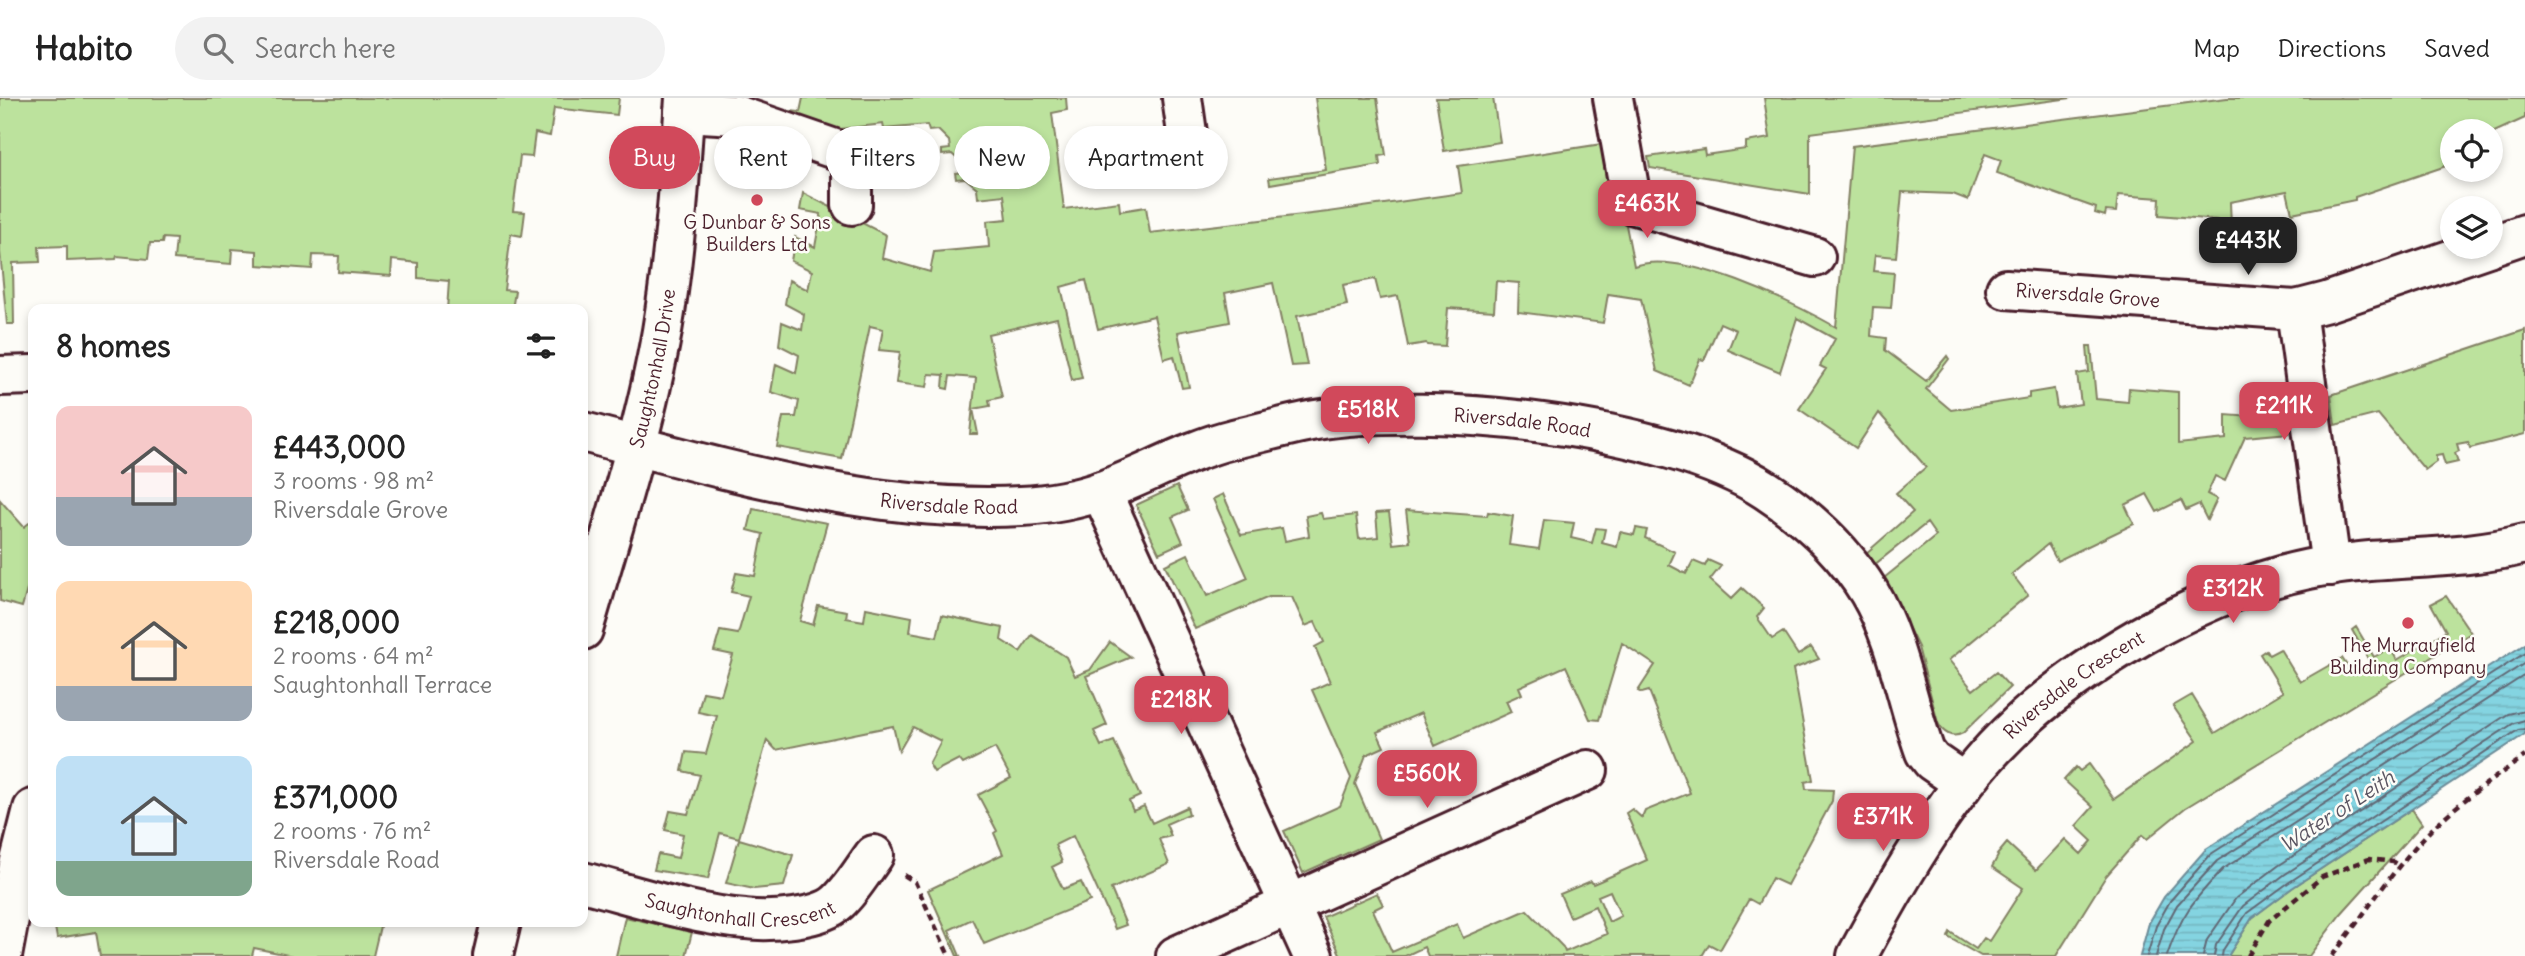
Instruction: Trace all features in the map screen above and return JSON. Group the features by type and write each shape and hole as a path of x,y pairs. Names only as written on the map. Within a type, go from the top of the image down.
{"street":[{"path":"1182,98 1186,126"},
{"path":"1613,98 1632,204 1815,257"},
{"path":"684,105 736,115 852,155 852,205"},
{"name":"Saughtonhall Drive","path":"588,613 636,446 662,334 671,277 684,105"},
{"name":"Riversdale Grove","path":"2503,241 2525,234"},
{"name":"Riversdale Grove","path":"2006,289 2296,310 2451,259"},
{"path":"2296,310 2331,566"},
{"path":"0,376 28,375"},
{"name":"Riversdale Road","path":"588,433 746,475 834,493 939,505 1023,506 1101,491 1214,444 1317,420 1396,414 1484,417 1570,428 1658,444 1716,465 1763,488 1802,516 1839,551 1869,592 1887,629 1925,752 1931,761 1964,783"},
{"path":"1101,491 1313,956"},
{"name":"Riversdale Crescent","path":"1964,783 1993,748 2042,704 2092,667 2134,641 2233,593 2288,575 2331,566 2525,544"},
{"path":"1176,956 1588,770"},
{"path":"1857,956 1917,854 1964,783"},
{"path":"2,956 28,829"},
{"name":"Saughtonhall Crescent","path":"588,883 745,920 782,918 813,914 837,904 874,855"},
{"path":"493,956 500,927"}],"path":[{"path":"2332,956 2430,830 2465,798 2525,756"},
{"path":"874,855 915,882 949,956"},
{"path":"2248,956 2269,921 2322,877 2369,859 2393,862 2400,866"}],"green space":[{"path":"0,98 619,98 617,115 554,108 550,136 535,133 532,157 520,156 513,211 525,212 522,236 511,234 504,290 515,291 513,304 447,304 449,281 418,278 418,263 392,260 391,276 338,272 339,256 313,255 312,269 257,265 257,251 232,249 231,264 174,259 176,239 163,238 162,243 150,243 148,259 117,256 116,259 67,261 67,246 39,247 40,262 13,263 14,324 7,324 0,252"},
{"path":"803,98 1066,98 1067,110 1052,113 1064,209 1119,202 1120,211 1146,207 1150,233 1462,193 1458,166 1602,144 1609,189 1619,189 1634,266 1655,262 1708,271 1766,292 1836,327 1852,146 2227,98 2525,98 2525,118 2503,128 2503,119 2440,119 2440,168 2355,197 2355,200 2292,213 2287,191 2230,202 2231,227 2217,226 2217,220 2159,215 2160,198 2118,195 2116,212 2106,211 2105,216 2095,213 2096,208 1997,173 2001,160 1985,154 1968,200 1953,194 1902,192 1896,257 1875,255 1873,271 1894,273 1891,308 1873,307 1871,336 1886,338 1885,350 1926,381 1947,356 1949,359 1926,389 1951,410 2029,398 2029,393 2054,389 2057,408 2081,404 2077,374 2089,372 2087,346 2091,346 2096,399 2128,402 2129,388 2178,392 2178,444 2226,439 2226,415 2266,418 2267,398 2284,399 2289,433 2245,437 2225,481 2215,476 2207,494 2217,499 2207,520 2199,504 2186,510 2181,500 2157,512 2147,494 2125,505 2134,524 2057,561 2048,544 2012,574 2028,595 1949,660 1973,690 1996,672 2010,687 1963,733 1955,735 1942,730 1938,723 1918,647 1884,578 1936,536 1927,523 1874,565 1865,554 1913,512 1896,493 1926,467 1879,413 1856,448 1799,409 1826,369 1820,366 1835,339 1797,318 1780,372 1728,350 1736,330 1720,323 1704,360 1700,359 1689,385 1657,371 1641,299 1608,294 1603,323 1518,312 1519,283 1496,281 1494,311 1448,308 1445,346 1426,343 1408,346 1398,296 1380,299 1375,279 1343,285 1347,305 1297,316 1307,365 1291,366 1273,283 1225,293 1230,322 1178,332 1189,387 1182,388 1174,356 1164,359 1154,316 1098,329 1086,280 1061,287 1082,378 1072,380 1057,318 988,334 1002,397 989,400 990,406 973,409 978,434 970,434 976,378 950,376 948,389 943,388 944,375 929,374 927,387 896,383 900,352 879,350 883,329 870,326 842,459 777,447 783,417 796,417 799,401 771,392 776,364 796,373 799,355 779,345 782,322 802,330 804,314 785,304 789,280 808,290 812,271 791,261 795,237 815,247 821,214 800,210 803,193 886,235 882,258 930,272 934,252 989,247 987,221 1007,219 1004,195 978,198 977,189 1050,189 1050,126 954,126 954,156 942,155 942,150 950,149 949,141 940,132 940,126 826,126 826,131 814,132 812,126 797,126 739,106 800,112"},
{"path":"1315,98 1377,98 1386,155 1379,156 1380,165 1270,184 1269,178 1326,170"},
{"path":"1436,98 1493,98 1500,142 1444,151"},
{"path":"1764,98 2071,98 1810,133 1810,194 1650,168 1648,157 1704,149 1705,155 1746,149 1746,142 1770,138"},
{"path":"2525,330 2525,434 2470,448 2468,442 2457,444 2459,451 2455,453 2458,462 2445,465 2442,455 2436,456 2436,462 2425,470 2378,414 2335,425 2331,395"},
{"path":"1177,486 1188,510 1172,517 1183,542 1159,553 1136,505"},
{"path":"1223,494 1241,535 1282,528 1285,541 1309,536 1306,516 1321,513 1323,519 1356,515 1359,539 1378,537 1376,513 1389,512 1393,544 1410,542 1406,510 1487,516 1488,512 1513,516 1509,545 1539,549 1544,520 1574,523 1571,538 1592,543 1596,528 1605,529 1602,543 1617,547 1620,532 1634,535 1636,528 1647,530 1645,538 1675,552 1669,565 1686,574 1693,561 1705,566 1708,560 1721,566 1710,580 1731,599 1742,588 1764,608 1757,617 1772,639 1783,632 1798,655 1811,647 1819,659 1793,669 1813,780 1805,782 1806,789 1833,790 1832,801 1787,885 1772,878 1758,904 1749,899 1720,950 1709,944 1702,956 1428,956 1424,947 1405,956 1341,956 1323,917 1377,893 1383,905 1373,910 1392,952 1457,924 1463,938 1527,910 1565,952 1607,934 1595,906 1570,917 1560,894 1591,881 1593,884 1647,860 1626,813 1632,809 1642,818 1645,811 1690,793 1649,691 1638,691 1655,665 1622,643 1599,720 1590,719 1566,666 1519,687 1522,694 1506,701 1511,712 1435,746 1421,713 1377,732 1384,747 1366,755 1355,784 1379,839 1303,873 1284,831 1340,806 1351,778 1312,690 1330,682 1315,647 1324,642 1315,622 1305,626 1292,597 1269,597 1195,629 1165,565 1188,554 1207,596 1248,578 1213,499","holes":["1610,891 1621,916 1609,922 1598,896"]},
{"path":"0,500 24,527 28,524 28,586 22,607 0,601"},
{"path":"753,509 827,523 800,621 813,625 818,606 847,611 846,618 864,621 866,608 912,617 910,632 937,637 942,615 1003,628 1001,640 1020,652 1032,635 1066,657 1075,676 1090,670 1110,642 1131,657 1086,676 1107,725 1094,731 1101,746 1114,741 1140,796 1129,801 1133,811 1144,806 1152,823 1187,807 1189,814 1166,824 1171,836 1159,839 1169,864 1111,889 1126,925 1115,929 1073,836 1055,845 1062,862 1052,867 1063,889 1081,882 1090,901 984,944 972,919 949,930 960,956 957,956 928,890 1003,854 994,833 997,831 978,795 1011,778 995,748 963,764 959,759 934,772 929,764 941,741 913,727 899,751 893,726 776,750 767,740 739,838 720,833 708,879 654,870 658,854 678,858 683,834 665,830 670,811 688,814 700,775 682,771 686,752 706,754 717,716 698,712 703,692 721,695 733,655 714,651 720,631 738,634 749,596 731,592 736,573 755,576 763,534 748,530"},
{"path":"2446,596 2471,633 2185,808 2147,839 2142,835 2106,876 2056,956 1981,956 1948,937 1950,932 1976,949 1984,938 1989,941 2023,888 1992,867 1997,855 2007,843 2036,870 2065,839 2081,854 2092,841 2076,826 2093,807 2064,780 2076,767 2080,771 2089,764 2114,799 2197,741 2173,706 2192,695 2215,733 2283,692 2260,654 2266,650 2269,655 2280,649 2300,682 2342,658 2353,675 2371,664 2352,630 2356,627 2374,657 2390,648 2397,660 2446,631 2431,604"},
{"path":"2412,809 2422,824 2340,915 2309,956 2228,956 2252,918 2292,888"},
{"path":"739,839 793,855 784,886 754,889 726,883"},
{"path":"625,917 692,932 686,956 616,956"},
{"path":"55,927 380,927 373,956 293,956 254,948 252,956 100,956 96,932 57,938"}],"water":[{"name":"Water of Leith","path":"2525,644 2525,734 2292,888 2252,918 2228,956 2140,956 2149,923 2164,897 2206,849"}],"place":[{"name":"G Dunbar & Sons Builders Ltd","path":"757,200"},
{"name":"The Murrayfield Building Company","path":"2408,623"}]}
